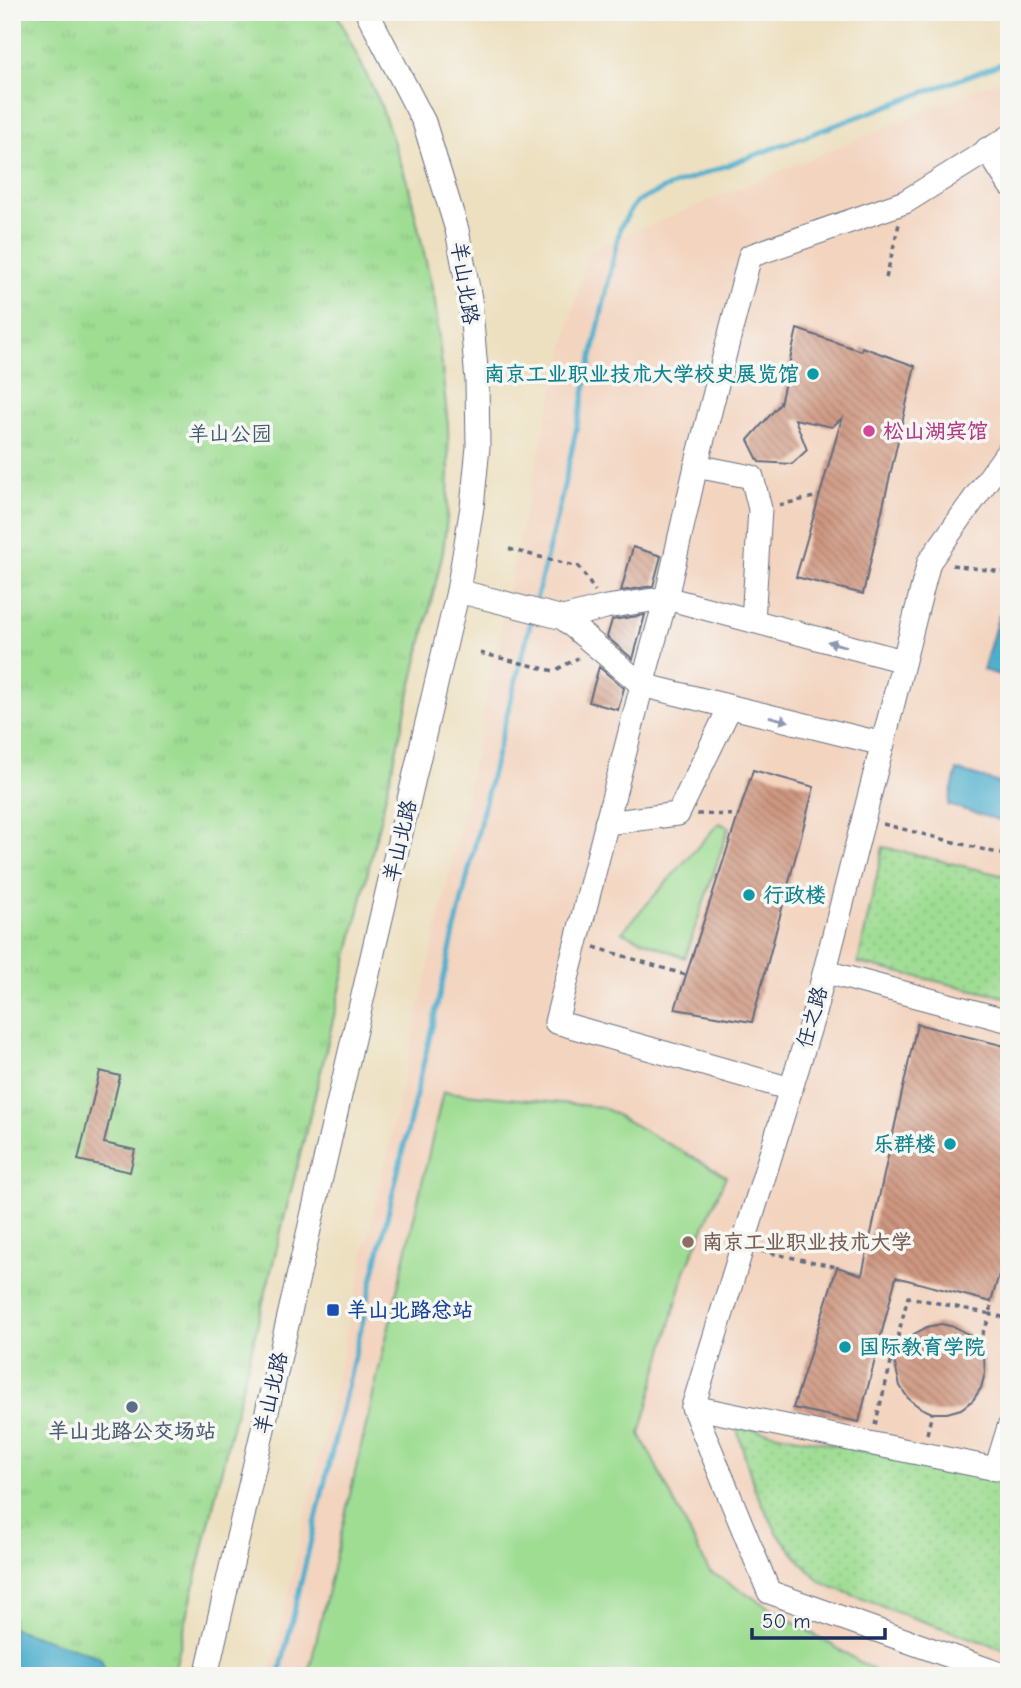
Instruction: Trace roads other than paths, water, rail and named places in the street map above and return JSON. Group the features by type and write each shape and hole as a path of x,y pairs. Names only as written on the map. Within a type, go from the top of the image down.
{"street":[{"name":"羊山北路","path":"206,1676 458,591 472,507 478,447 477,381 470,299 457,230 424,122 367,12"},
{"path":"791,1089 556,1022 666,598 696,466 750,256 905,202 1009,137"},
{"path":"987,149 1009,184"},
{"name":"任之路","path":"693,1407 826,972 929,562 1009,450"},
{"path":"696,466 752,477 760,509 752,621"},
{"path":"458,591 563,618 642,685 883,744"},
{"path":"563,618 606,607 666,598 903,662"},
{"path":"607,823 678,814 730,707"},
{"path":"826,972 1009,1021"},
{"path":"693,1407 996,1469 1009,1427"},
{"path":"693,1407 769,1592 1006,1676"}],"water":[{"path":"1009,613 1009,678 983,670 999,615"},
{"path":"957,770 1009,786 1009,823 948,805"},
{"path":"12,1628 100,1657 108,1676 12,1676"}],"waterway":[{"path":"535,604 562,495 620,228 635,203 663,189 1009,61"},
{"path":"279,1676 490,781 532,617"}],"place":[{"name":"南京工业职业技术大学校史展览馆","path":"813,374"},
{"name":"松山湖宾馆","path":"869,431"},
{"name":"行政楼","path":"749,895"},
{"name":"乐群楼","path":"950,1144"},
{"name":"南京工业职业技术大学","path":"688,1242"},
{"name":"羊山北路总站","path":"333,1310"},
{"name":"国际教育学院","path":"845,1347"},
{"name":"羊山北路公交场站","path":"132,1407"}],"park label":[{"name":"羊山公园","path":"230,434"}]}
